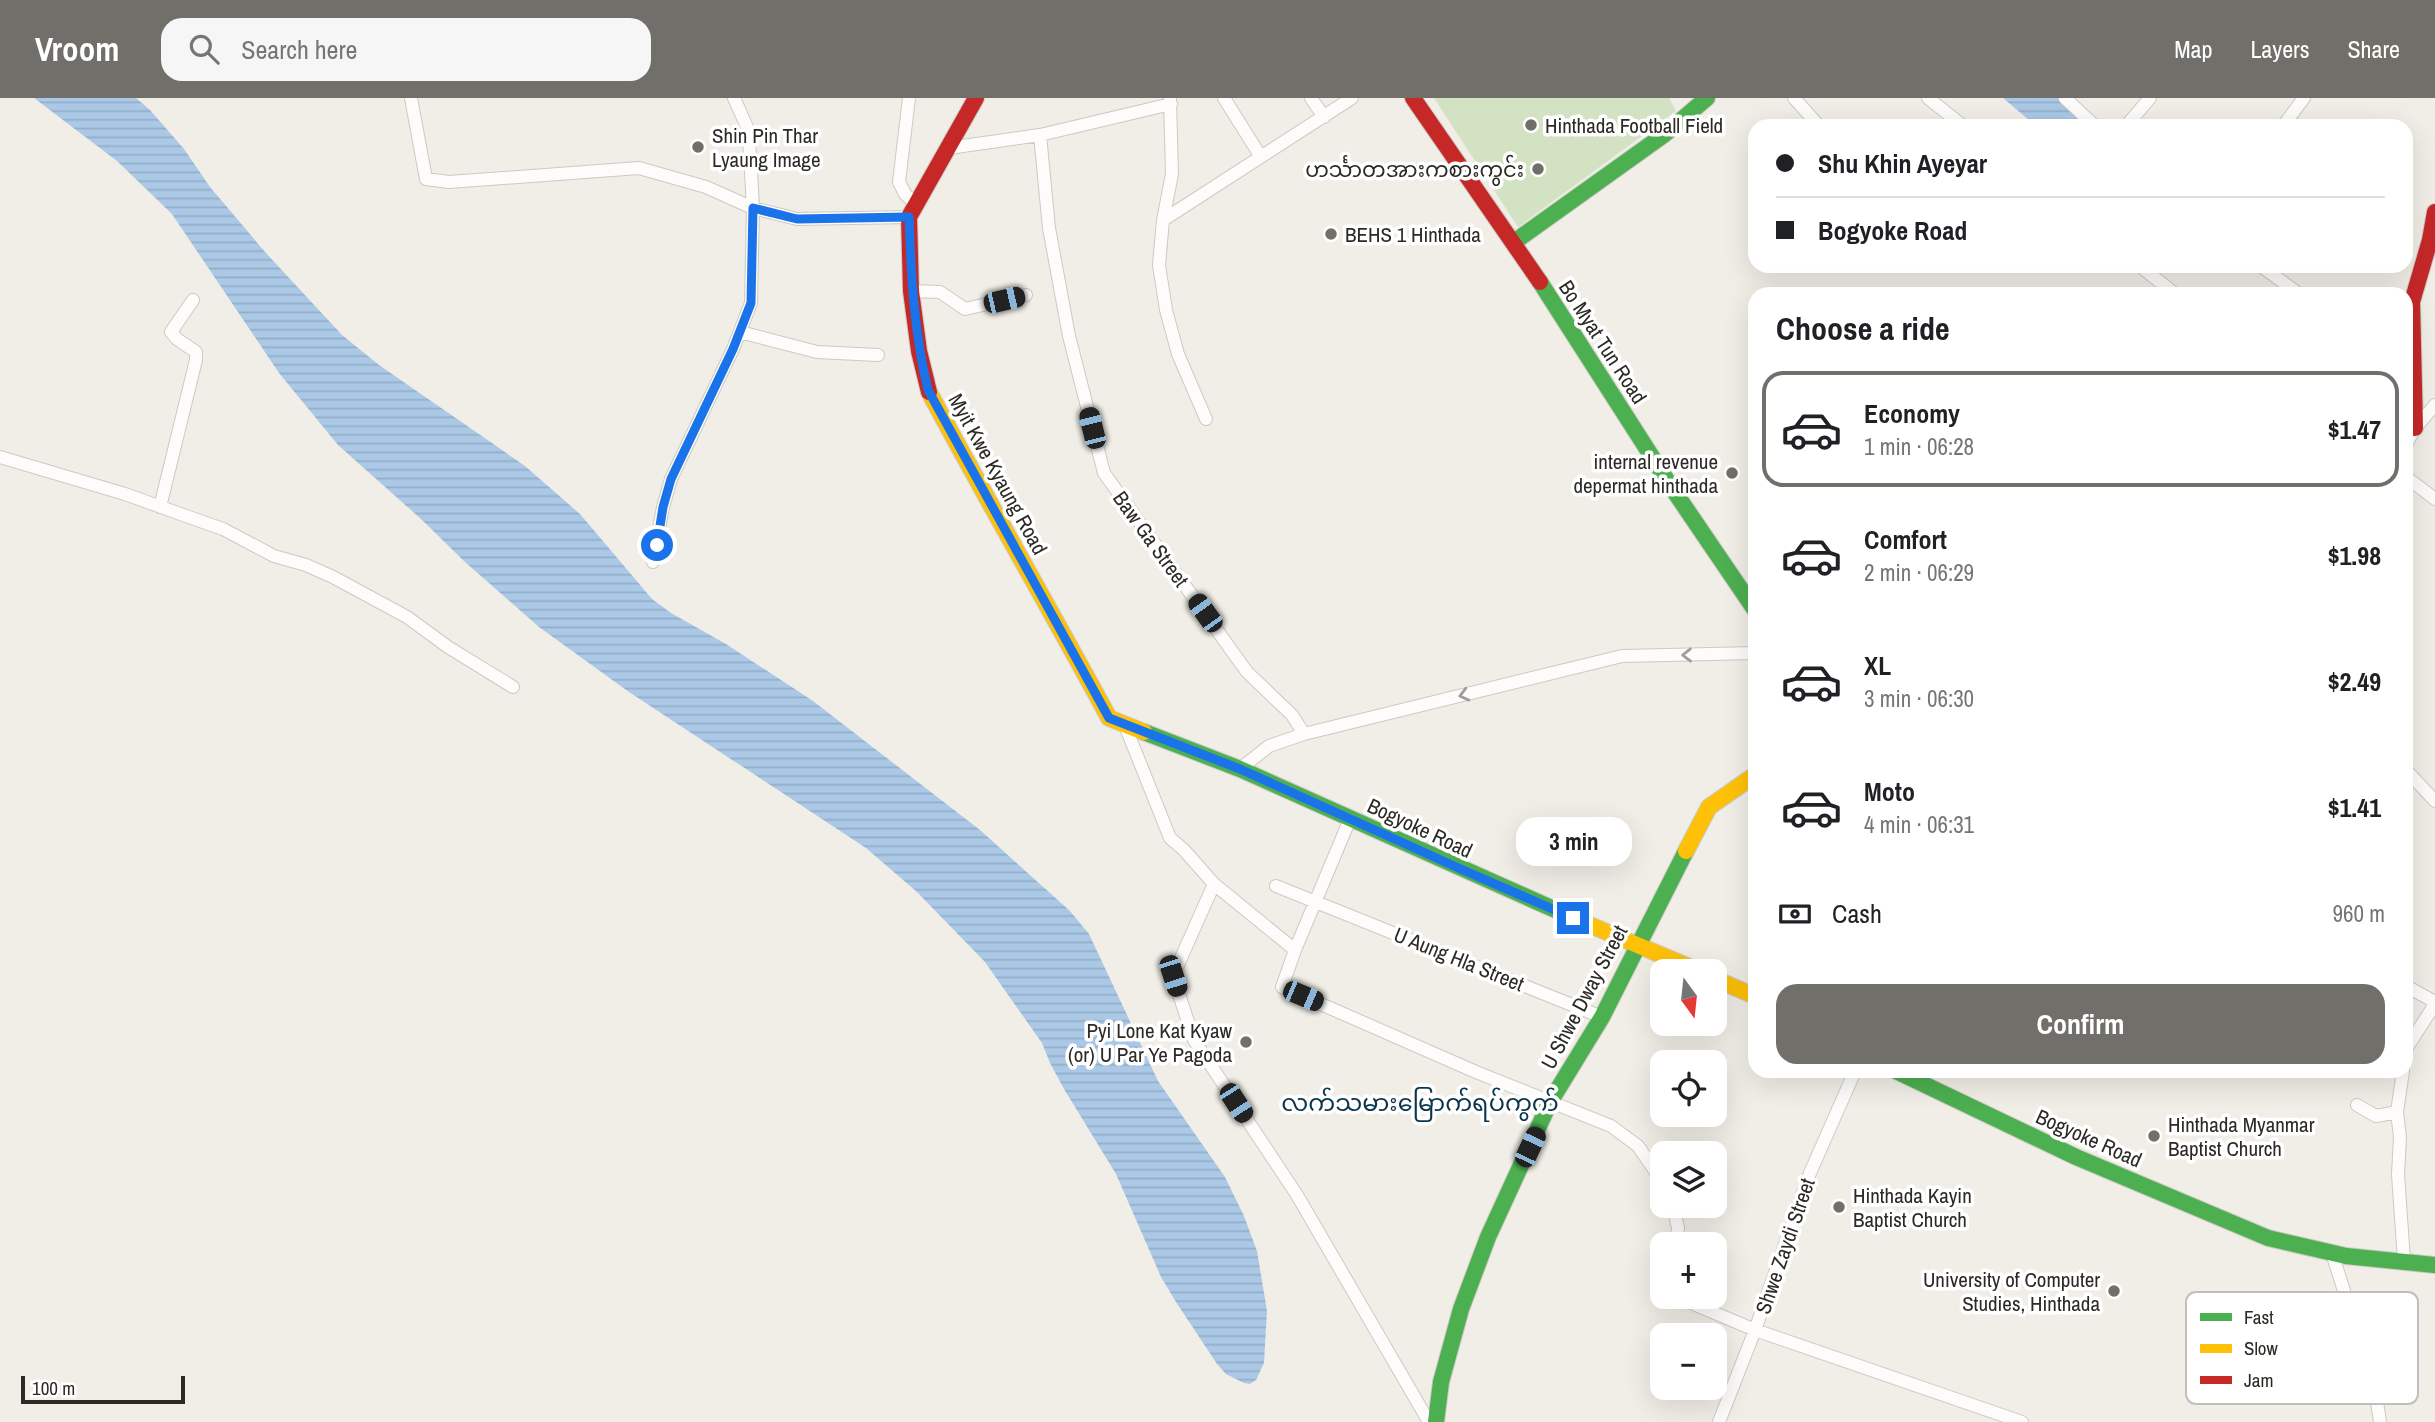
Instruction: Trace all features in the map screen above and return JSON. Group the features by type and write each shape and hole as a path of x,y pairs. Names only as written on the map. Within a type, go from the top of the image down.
{"main road":[{"path":"912,211 976,98"},
{"name":"Bo Myat Tun Road","path":"1413,98 1514,242 1672,488 1748,596"},
{"path":"1514,242 1665,134 1707,98"},
{"name":"Myit Kwe Kyaung Road","path":"912,211 911,291 919,351 928,390 1109,718 1124,723"},
{"path":"2413,293 2430,240 2435,212"},
{"path":"2413,387 2415,428"},
{"name":"Bogyoke Road","path":"1124,723 1240,769 1530,900 1671,959"},
{"name":"U Shwe Dway Street","path":"1436,1422 1441,1382 1461,1309 1488,1237 1550,1102 1602,1017 1709,807 1748,780"},
{"path":"1727,984 1748,993"},
{"name":"Bogyoke Road","path":"1911,1078 2076,1157 2268,1238 2332,1253 2435,1265"}],"street":[{"path":"411,98 426,179 449,182 639,168 706,187 753,208 797,219 912,211 899,182 909,98"},
{"path":"653,562 671,479 751,303 753,208 747,127 734,98"},
{"path":"1224,98 1261,157"},
{"path":"1311,98 1324,117"},
{"path":"1163,220 1353,98"},
{"path":"1794,98 1813,119"},
{"path":"1928,98 1954,119"},
{"path":"2064,98 2087,119"},
{"path":"2132,119 2150,98"},
{"path":"2288,119 2304,98"},
{"path":"949,148 1040,135 1171,101 1172,174 1163,220 1159,265 1166,310 1178,354 1206,419"},
{"name":"Baw Ga Street","path":"1040,135 1049,228 1069,336 1104,473 1247,672 1292,715 1304,734"},
{"path":"2149,273 2166,287"},
{"path":"2270,273 2290,287"},
{"path":"911,291 940,292 965,309 1026,295"},
{"path":"160,507 196,360 196,352 171,332 193,300"},
{"path":"740,332 817,352 878,355"},
{"path":"2413,432 2435,405"},
{"path":"0,457 125,494 223,529 274,556 334,577 407,617 477,666 513,687"},
{"path":"2413,482 2435,499"},
{"path":"1240,769 1269,746 1304,734 1622,656 1748,653"},
{"path":"1124,723 1170,838 1214,884 1295,950"},
{"path":"2413,777 2435,801"},
{"path":"1350,819 1282,987 1611,1126 1637,1146 1650,1164"},
{"path":"1214,884 1173,976 1194,1040 1297,1195 1429,1422"},
{"name":"U Aung Hla Street","path":"1276,886 1602,1017"},
{"path":"2413,990 2435,1003 2413,1038"},
{"name":"Shwe Zaydi Street","path":"1719,1422 1755,1331 1810,1172 1852,1078"},
{"path":"2402,1078 2397,1112 2404,1261"},
{"path":"2357,1105 2376,1116 2397,1112"},
{"path":"2332,1253 2344,1292"},
{"path":"1705,1309 1755,1331 2022,1422"},
{"path":"2377,1404 2380,1422"}],"green space":[{"name":"ဟင်္သာတအားကစားကွင်း","path":"1434,98 1669,98 1676,111 1518,227"}],"water":[{"path":"34,98 136,98 184,149 210,187 265,252 342,335 379,365 525,466 580,514 652,599 813,701 980,830 1070,911 1089,934 1158,1081 1225,1177 1244,1216 1257,1251 1267,1311 1264,1363 1256,1380 1250,1384 1244,1383 1226,1374 1176,1302 1161,1277 1116,1174 1064,1089 1042,1043 985,962 917,892 866,848 629,692 539,627 465,562 338,445 279,373 172,214 117,161"},
{"path":"2003,98 2065,98 2093,119 2028,119"}],"traffic: fast":[{"path":"1514,242 1665,134 1707,98"},
{"path":"1540,282 1672,488 1748,600"},
{"path":"1144,732 1240,769 1578,920"},
{"path":"1436,1422 1441,1382 1461,1309 1488,1237 1550,1102 1602,1017 1686,851"},
{"path":"1911,1078 2076,1157 2268,1238 2346,1256 2435,1265"}],"traffic: slow":[{"path":"929,392 1109,718 1144,732"},
{"path":"1686,851 1709,807 1748,780"},
{"path":"1578,920 1671,959"},
{"path":"1727,984 1748,993"}],"traffic: jam":[{"path":"929,392 919,351 911,291 909,217 976,98"},
{"path":"1413,98 1540,282"},
{"path":"2413,299 2435,212"},
{"path":"2413,344 2415,428"}],"place":[{"name":"Hinthada Football Field","path":"1531,125"},
{"name":"Shin Pin Thar Lyaung Image","path":"698,147"},
{"name":"ဟင်္သာတအားကစားကွင်း","path":"1538,169"},
{"name":"BEHS 1 Hinthada","path":"1331,234"},
{"name":"internal revenue depermat hinthada","path":"1732,473"},
{"name":"Pyi Lone Kat Kyaw (or) U Par Ye Pagoda","path":"1246,1042"},
{"name":"Hinthada Myanmar Baptist Church","path":"2154,1136"},
{"name":"Hinthada Kayin Baptist Church","path":"1839,1207"},
{"name":"University of Computer Studies, Hinthada","path":"2114,1291"}],"district":[{"name":"လက်သမားမြောက်ရပ်ကွက်","path":"1420,1102"}],"route":[{"path":"657,545 671,479 733,349 751,303 753,208 797,219 909,217 911,291 919,351 928,390 1109,718 1240,769 1573,918"}]}
